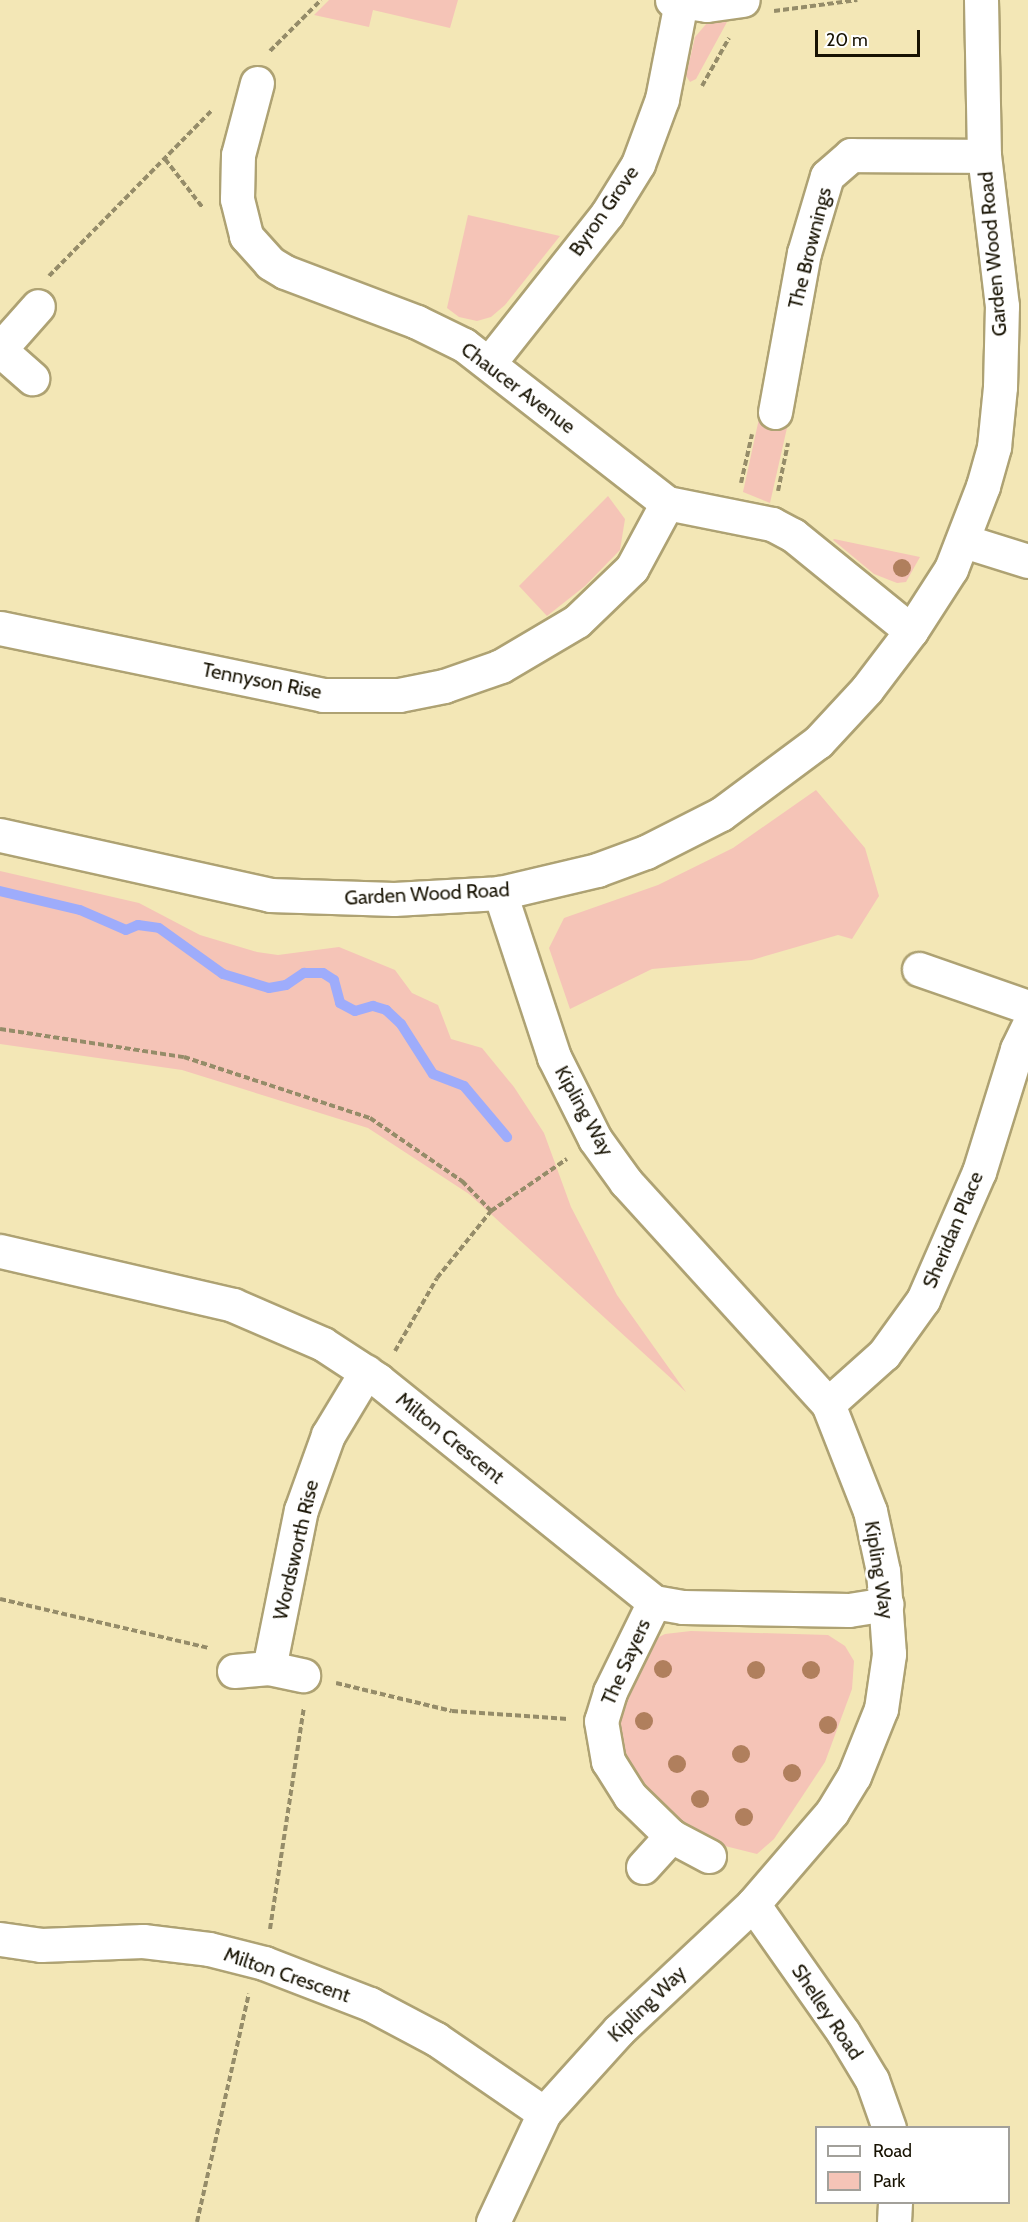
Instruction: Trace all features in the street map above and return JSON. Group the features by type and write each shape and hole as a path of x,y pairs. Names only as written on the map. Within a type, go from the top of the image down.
{"street":[{"name":"Garden Wood Road","path":"0,835 270,895 394,899 500,893 597,870 646,852 721,814 818,742 867,689 911,631 964,541 994,447 1000,387 1002,306 984,156 981,0"},
{"name":"Byron Grove","path":"489,363 607,214 638,164 662,99 676,1 718,4 747,13"},
{"name":"Chaucer Avenue","path":"260,71 238,155 237,199 246,236 270,263 285,272 417,322 464,345 667,503 772,524 794,535 911,631"},
{"name":"The Brownings","path":"776,412 804,253 827,176 851,155 984,156"},
{"path":"32,378 0,350 38,306"},
{"name":"Tennyson Rise","path":"0,628 322,695 399,695 444,686 501,666 577,621 632,568 667,503"},
{"path":"964,541 1028,561"},
{"name":"Kipling Way","path":"493,2222 544,2113 619,2030 753,1904 832,1812 854,1776 881,1709 889,1654 887,1604 870,1511 828,1404 626,1182 595,1139 554,1057 500,893"},
{"path":"919,969 1028,1007"},
{"name":"Sheridan Place","path":"828,1404 884,1354 923,1300 979,1172 1017,1049 1028,1026"},
{"name":"Milton Crescent","path":"0,1251 233,1305 291,1328 366,1372 654,1602 683,1607 849,1610 887,1604"},
{"name":"Wordsworth Rise","path":"269,1668 301,1510 328,1435 366,1372"},
{"name":"The Sayers","path":"654,1602 610,1692 601,1721 608,1761 624,1788 671,1836 709,1856"},
{"path":"234,1671 269,1668 303,1675"},
{"path":"643,1867 671,1836"},
{"name":"Shelley Road","path":"753,1904 843,2032 872,2080 889,2126"},
{"name":"Milton Crescent","path":"0,1939 41,1945 143,1941 209,1948 260,1962 370,2004 426,2034 544,2113"},
{"path":"894,2222 895,2204"}],"path":[{"path":"260,71 321,0"},
{"path":"662,99 697,94 747,13 857,0"},
{"path":"38,306 34,291 213,109"},
{"path":"734,516 757,408 794,415 772,524"},
{"path":"0,1029 184,1057 370,1118 462,1181 491,1210"},
{"path":"408,1328 437,1278 491,1210 595,1139"},
{"path":"0,1599 223,1652 234,1671"},
{"path":"197,2222 260,1962 307,1689 303,1675 452,1711 601,1721"}],"green space":[{"path":"329,0 458,0 450,28 373,10 369,27 314,15"},
{"path":"727,22 696,79 690,82 686,76 695,37 707,23"},
{"path":"468,215 560,236 505,305 491,317 477,321 459,317 447,308"},
{"path":"760,414 789,419 770,503 743,492"},
{"path":"608,496 625,519 620,550 585,586 547,616 519,586"},
{"path":"833,540 920,557 906,582 897,583 874,574"},
{"path":"816,790 865,848 879,896 852,939 838,935 752,960 652,969 570,1009 549,948 564,918 658,885 733,848"},
{"path":"0,871 139,903 200,935 257,952 278,955 339,947 395,970 412,993 438,1005 451,1039 482,1048 514,1087 544,1133 571,1207 617,1295 686,1392 469,1194 368,1128 182,1070 0,1044"},
{"path":"691,1631 828,1635 845,1646 854,1661 852,1689 825,1762 774,1839 757,1854 721,1845 685,1828 634,1779 618,1745 622,1703 650,1648 657,1638 665,1634"}],"waterway":[{"path":"0,891 80,910 126,930 138,925 159,928 223,974 269,988 286,985 304,973 323,973 334,980 340,1003 355,1011 373,1006 386,1010 401,1024 433,1074 464,1086 507,1137"}]}
